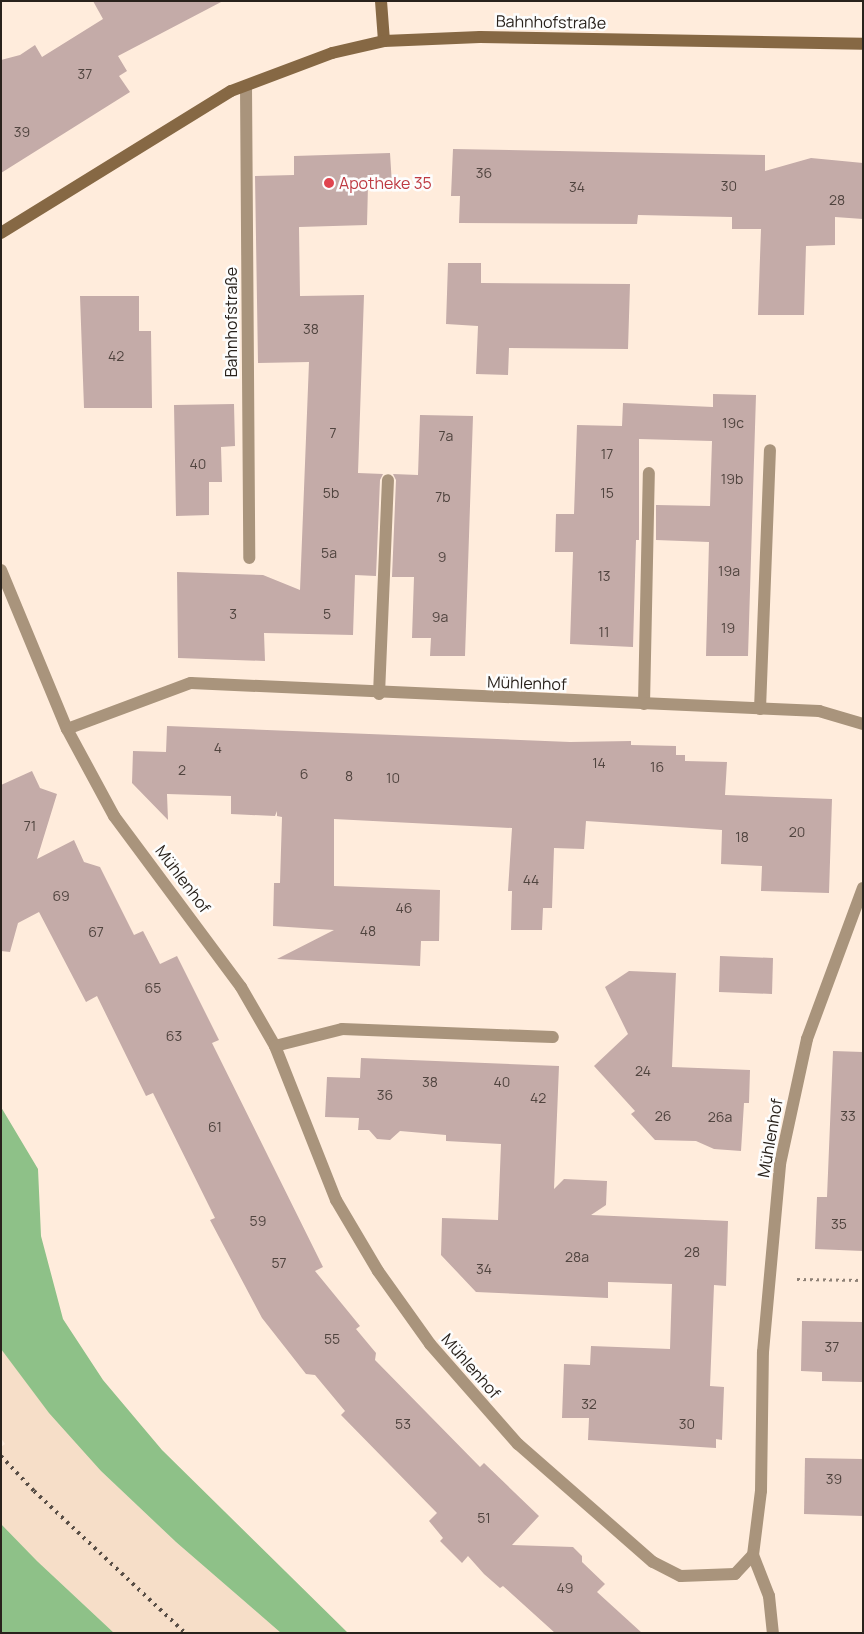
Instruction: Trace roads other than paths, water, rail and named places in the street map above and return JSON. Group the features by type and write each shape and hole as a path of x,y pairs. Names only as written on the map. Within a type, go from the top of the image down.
{"street":[{"path":"381,1 384,41"},
{"name":"Bahnhofstraße","path":"1,233 231,91 332,53 384,41 480,37 863,44"},
{"name":"Bahnhofstraße","path":"246,86 249,558"},
{"path":"760,709 770,450"},
{"path":"644,704 649,473"},
{"path":"380,694 388,480"},
{"name":"Mühlenhof","path":"1,570 68,729 114,816 241,987 276,1046 336,1200 378,1271 430,1344 518,1444 653,1562 681,1576 735,1574 753,1555"},
{"name":"Mühlenhof","path":"68,729 191,683 380,694 819,711 863,724"},
{"name":"Mühlenhof","path":"773,1633 769,1596 753,1555 761,1491 764,1352 768,1278 780,1164 806,1039 863,888"},
{"path":"276,1046 342,1029 553,1037"}],"railway":[{"path":"1,1456 34,1491 185,1633"}],"place":[{"name":"Apotheke 35","path":"329,183"}]}
